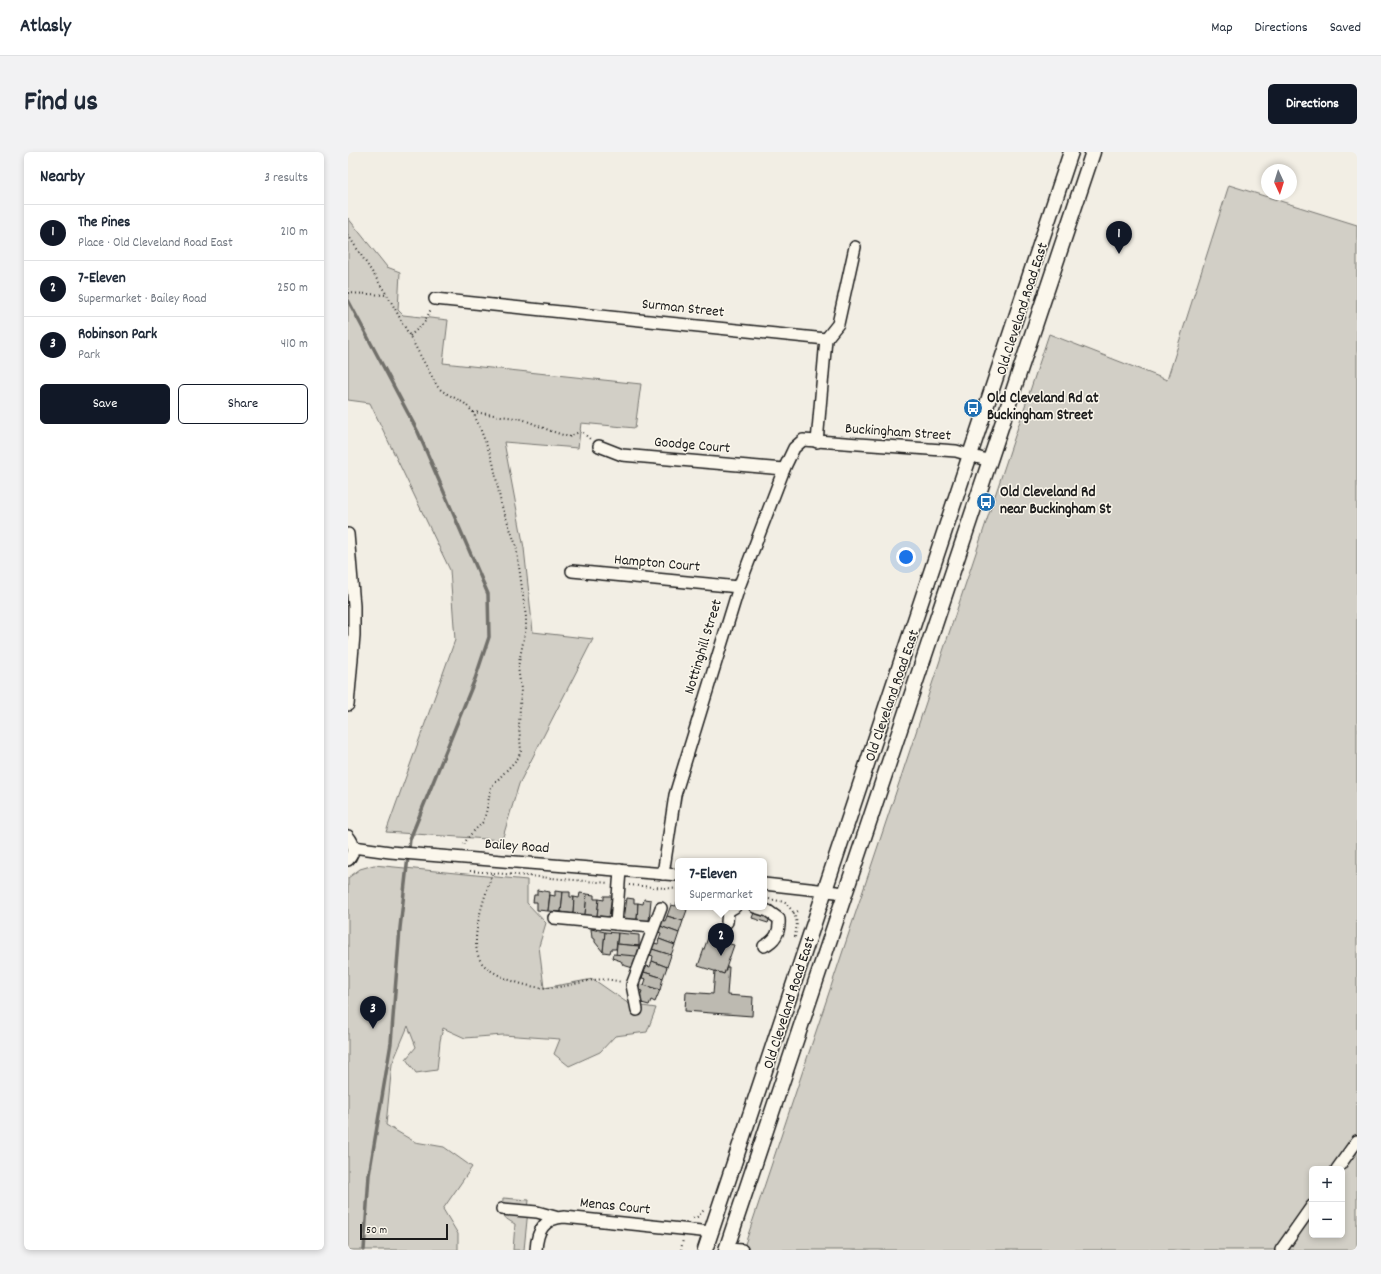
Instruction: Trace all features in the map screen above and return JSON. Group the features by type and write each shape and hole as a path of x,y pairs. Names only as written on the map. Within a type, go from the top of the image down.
{"main road":[{"name":"Old Cleveland Road East","path":"705,1250 1071,152"},
{"name":"Old Cleveland Road East","path":"726,1249 1093,152"}],"street":[{"path":"817,442 826,339 838,324 855,247"},
{"name":"Surman Street","path":"435,299 826,339"},
{"name":"Buckingham Street","path":"803,440 956,451 990,461"},
{"name":"Nottinghill Street","path":"663,874 674,794 739,587 784,469 794,448 803,440"},
{"name":"Goodge Court","path":"599,446 622,455 784,469"},
{"path":"348,534 354,628 348,705"},
{"name":"Hampton Court","path":"572,571 739,587"},
{"path":"348,836 353,847 353,852 348,860"},
{"name":"Bailey Road","path":"353,847 432,856 675,875"},
{"path":"616,924 620,870"},
{"path":"767,884 845,893"},
{"path":"637,1010 632,986 661,908"},
{"path":"726,922 728,911 730,910"},
{"path":"764,946 773,941 780,929 779,919 765,910"},
{"path":"554,918 653,928"},
{"path":"1340,1166 1357,1141"},
{"name":"Menas Court","path":"502,1209 537,1212 555,1217 711,1232"},
{"path":"1281,1250 1309,1210"},
{"path":"536,1250 540,1230 547,1222 555,1217"},
{"path":"726,1249 742,1250"}],"path":[{"path":"348,235 387,295 437,386 442,391 464,403 473,412 493,462 501,504 516,545 526,628 518,667 521,689 519,725 521,751 518,758 491,787 484,818 465,842 462,858"},
{"path":"348,293 387,295"},
{"path":"410,336 424,323 435,299"},
{"path":"473,412 522,418 551,431 569,436 581,431 599,446"},
{"path":"463,870 492,874 675,889"},
{"path":"492,874 477,921 476,939 478,956 484,966 501,977 533,987 556,988 593,979 609,979 632,986"},
{"path":"767,898 785,902 794,914 797,923 792,944"},
{"path":"794,914 800,910"},
{"path":"691,1218 697,1217 706,1204"},
{"path":"682,1250 684,1237"}],"shaded area":[{"path":"1229,185 1261,195 1261,200 1277,200 1357,225 1357,1250 743,1250 1049,334 1167,380"},
{"path":"348,218 387,267 400,272 398,310 403,315 448,320 443,363 641,384 635,428 581,423 578,448 504,442 524,548 533,632 593,639 519,784 502,840 386,832 455,640 450,570 370,403 348,400"},
{"path":"374,865 527,880 527,903 546,923 539,946 544,988 593,979 629,1004 656,1008 647,1032 615,1036 600,1052 569,1066 554,1054 560,1039 503,1035 465,1038 443,1028 437,1070 416,1073 406,1059 416,1047 408,1026 392,1064 386,1125 415,1142 444,1147 472,1167 443,1209 458,1234 458,1250 348,1250 348,878 360,869"},
{"path":"503,1198 529,1200 524,1250 513,1250 515,1224 507,1219 503,1214"}],"building":[{"path":"537,890 550,892 548,911 537,910 537,902 533,902 534,895 537,895"},
{"path":"555,891 563,892 561,912 548,911 550,895 555,896"},
{"path":"563,892 570,892 570,897 574,897 573,914 561,912"},
{"path":"580,893 587,894 585,915 573,914 574,897 579,898"},
{"path":"587,894 594,895 594,899 599,899 597,916 585,915"},
{"path":"604,896 612,896 609,917 597,916 599,899 604,900"},
{"path":"627,898 634,899 634,903 638,903 637,920 624,919"},
{"path":"644,899 651,900 649,921 637,920 638,903 643,904"},
{"path":"671,905 675,906 675,910 687,910 683,921 667,916"},
{"path":"755,910 771,915 768,923 752,918"},
{"path":"667,916 683,921 679,933 660,926 662,920 665,921"},
{"path":"660,926 679,933 675,945 659,939 661,933 658,932"},
{"path":"591,929 605,932 603,952 595,942 595,939 592,938"},
{"path":"605,932 618,933 616,949 611,949 610,953 603,952"},
{"path":"710,932 723,936 722,942 734,945 724,974 698,966"},
{"path":"618,933 639,935 639,946 617,944"},
{"path":"659,939 675,945 671,955 652,949 654,943 658,944"},
{"path":"617,944 639,946 637,957 616,955"},
{"path":"652,949 671,955 667,967 652,961 653,956 650,955"},
{"path":"613,954 636,956 633,968 623,965 621,961 612,958"},
{"path":"652,961 667,967 663,978 644,972 647,966 650,967"},
{"path":"727,967 729,967 727,995 753,997 752,1016 685,1011 686,992 713,994 715,971 724,974"},
{"path":"644,972 663,978 660,990 644,985 646,979 642,978"},
{"path":"640,984 660,990 655,1002 651,1000 649,1005 638,1002 642,991 638,990"}],"waterway":[{"path":"348,300 418,432 488,594 489,637 475,679 410,839 400,928 391,1043 369,1175 364,1250"}],"place":[{"name":"The Pines","path":"1119,254"},
{"name":"Old Cleveland Rd at Buckingham Street","path":"973,408"},
{"name":"Old Cleveland Rd near Buckingham St","path":"986,502"},
{"name":"7-Eleven","path":"721,956"},
{"name":"Robinson Park","path":"373,1029"}]}
